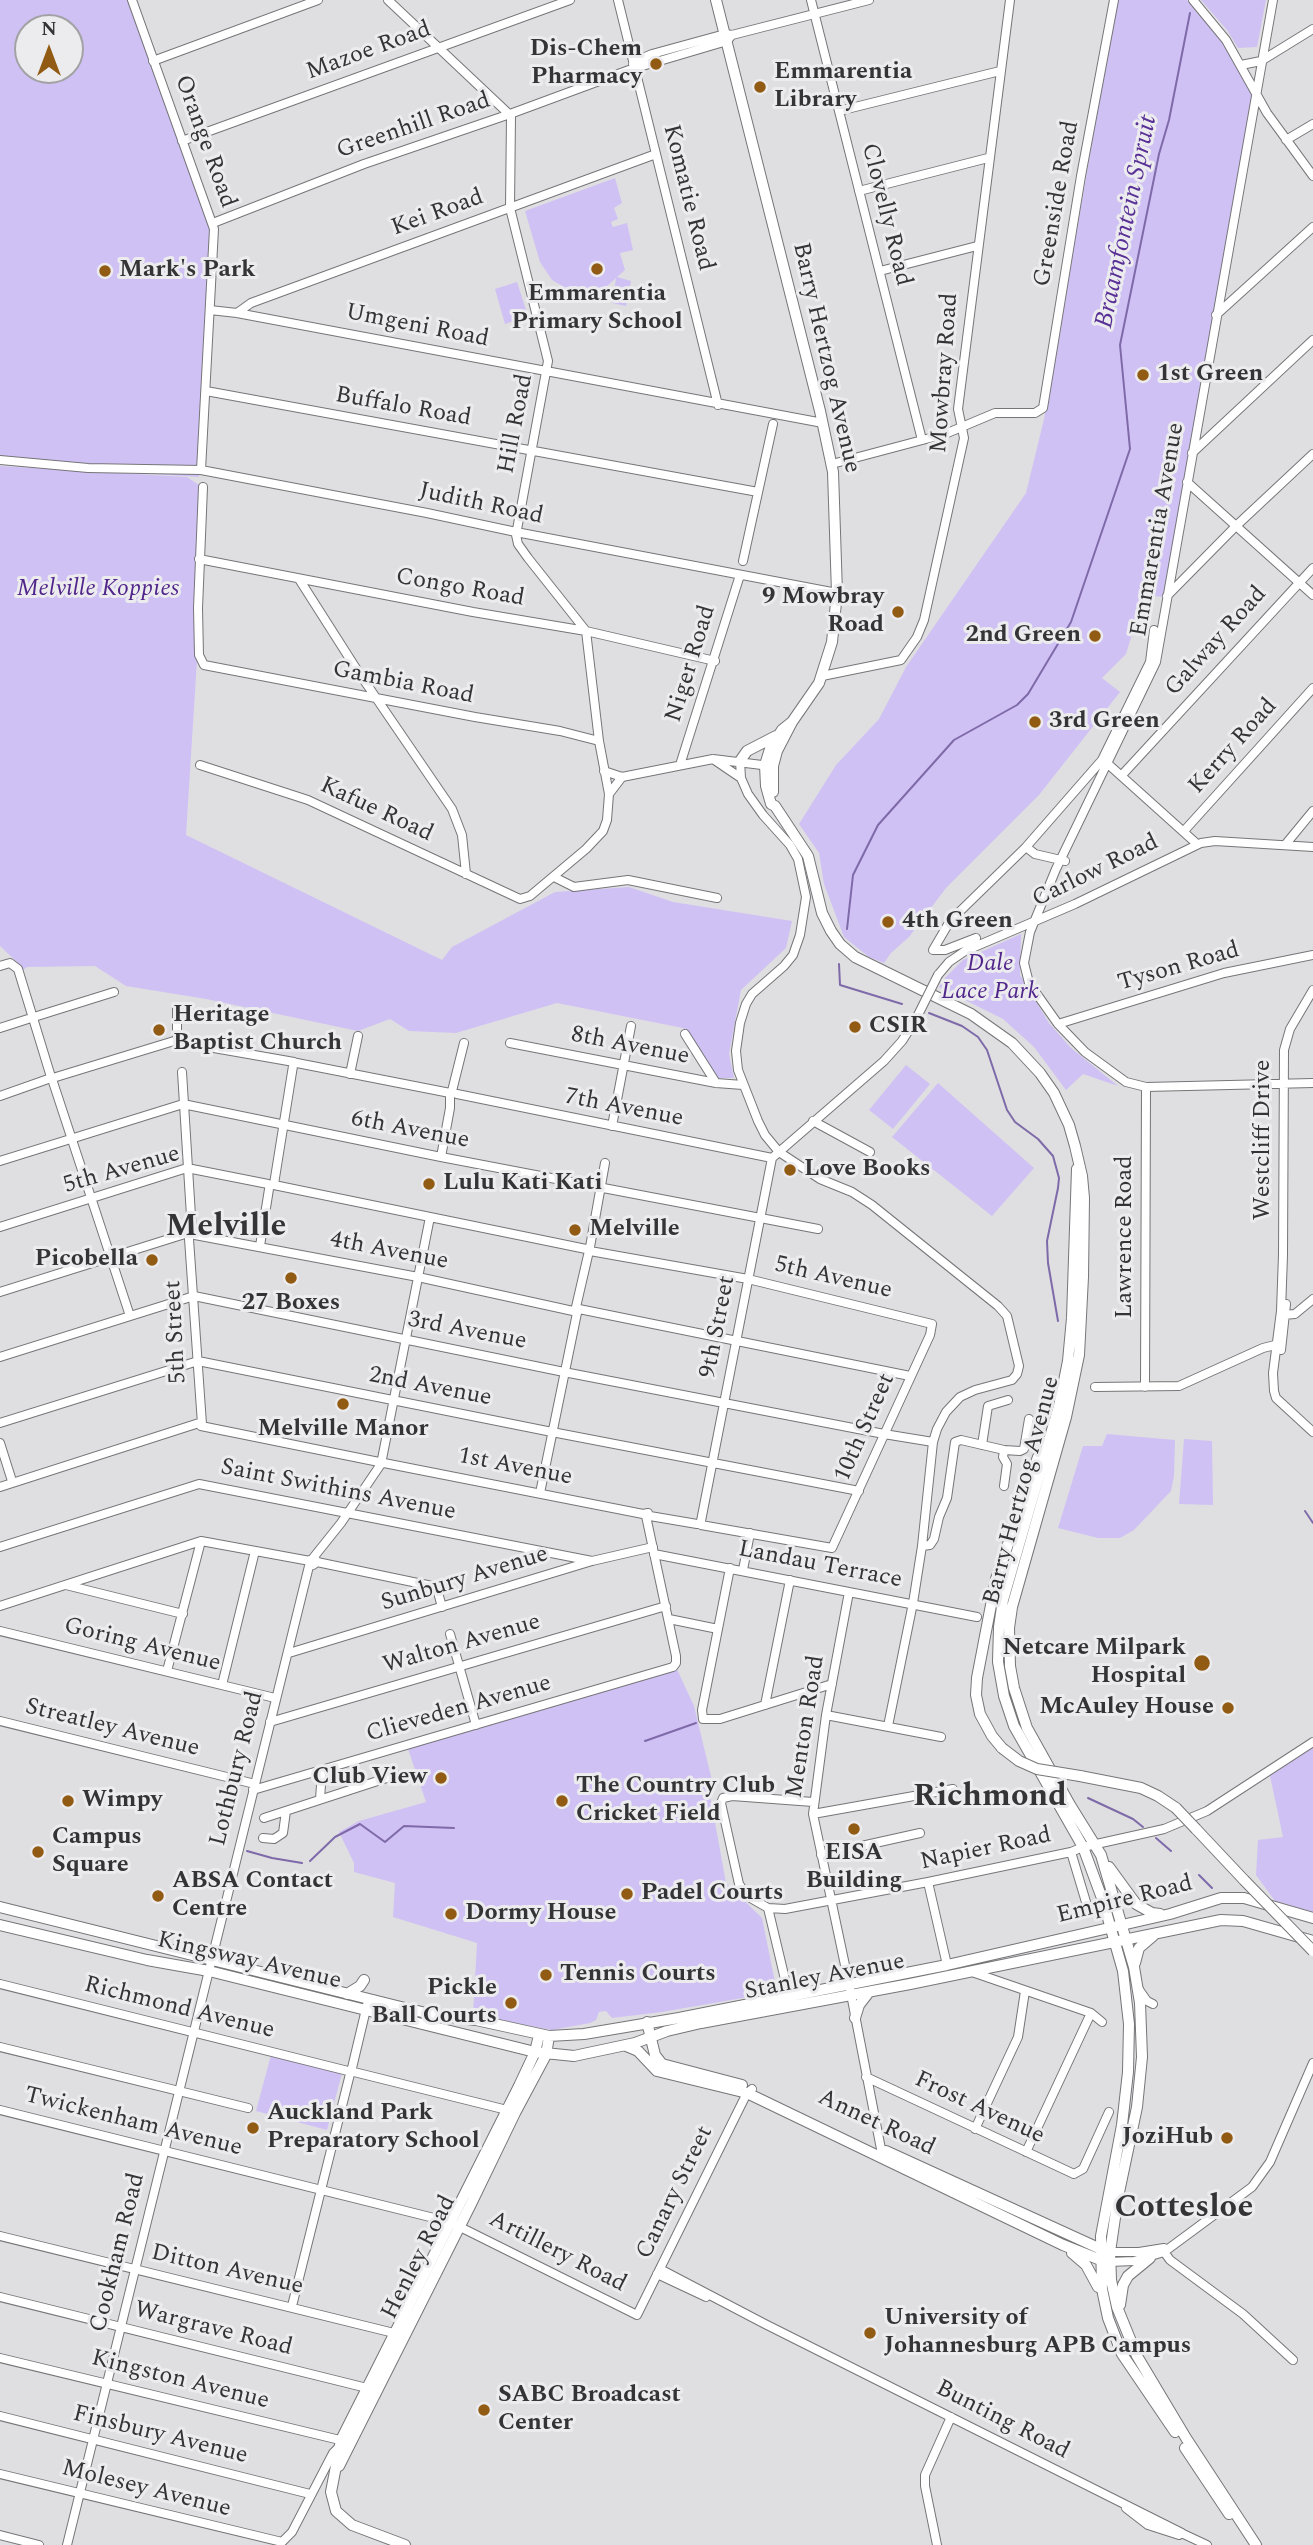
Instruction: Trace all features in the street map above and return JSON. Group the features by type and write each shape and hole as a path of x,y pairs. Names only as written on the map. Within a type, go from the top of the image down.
{"main road":[{"name":"Barry Hertzog Avenue","path":"716,0 728,36 832,464 837,593 831,649 822,676 808,703 792,722 769,766"},
{"name":"Barry Hertzog Avenue","path":"792,722 787,724 769,749 767,790 771,804 806,853 822,913 840,944 872,966 982,1020 1012,1043 1040,1073 1054,1093 1069,1125 1079,1162 1084,1198 1079,1355 1066,1416 1012,1607 1009,1651 1014,1688 1027,1728 1101,1855 1135,1966 1142,2057 1139,2088 1105,2256"},
{"path":"740,761 747,751 778,735"},
{"name":"Barry Hertzog Avenue","path":"1079,1162 1076,1176 1070,1344 1062,1393 1003,1600 998,1661 1004,1696 1014,1727 1083,1847 1098,1884 1123,1971 1127,2004 1128,2072 1122,2124 1102,2222 1105,2256"},
{"path":"1062,1393 993,1592 976,1686 978,1706 986,1727 1002,1748 1019,1761 1037,1769 1141,1787 1176,1808 1313,1951"},
{"path":"1101,1855 1136,1904 1152,1913 1170,1914"},
{"name":"Empire Road","path":"947,1965 1170,1914 1213,1900 1235,1897 1313,1918"},
{"name":"Kingsway Avenue","path":"0,1907 366,2010 541,2053 582,2056 652,2038"},
{"name":"Empire Road","path":"969,1971 1234,1919 1313,1941"},
{"name":"Kingsway Avenue","path":"0,1924 147,1960 210,1966 544,2036 584,2034 647,2022"},
{"path":"1135,1966 1142,1945 1159,1932"},
{"name":"Stanley Avenue","path":"652,2038 670,2030 850,1990 947,1965"},
{"name":"Stanley Avenue","path":"647,2022 789,1996 850,1990 869,1991 969,1971"},
{"path":"347,1994 360,1986 363,1980"},
{"path":"855,2018 859,2005 869,1991"},
{"name":"Annet Road","path":"647,2022 655,2055 666,2066 724,2079 1105,2256"},
{"name":"Henley Road","path":"405,2545 359,2528 342,2518 336,2511 331,2496 335,2473 343,2444 541,2053 544,2036"},
{"name":"Annet Road","path":"625,2046 638,2051 650,2066 660,2072 750,2091"},
{"name":"Annet Road","path":"881,2152 1063,2245 1105,2256"},
{"path":"1063,2245 1086,2265 1096,2280 1122,2354 1214,2484"},
{"path":"1104,2301 1105,2256"},
{"path":"1105,2256 1121,2321 1137,2356 1250,2545"},
{"path":"1121,2321 1119,2302 1124,2285 1133,2271 1150,2258"},
{"path":"1238,2522 1256,2545"}],"street":[{"name":"Orange Road","path":"132,0 213,222 201,470"},
{"path":"153,61 318,0"},
{"path":"388,0 510,114"},
{"name":"Mazoe Road","path":"182,141 570,0"},
{"name":"Komatie Road","path":"618,0 718,405"},
{"name":"Clovelly Road","path":"811,0 922,440"},
{"name":"Greenhill Road","path":"213,222 676,51 869,0"},
{"name":"Mowbray Road","path":"822,676 897,662 904,658 924,620 964,442 958,409 1010,0"},
{"name":"Greenside Road","path":"962,427 999,412 1038,413 1045,400 1081,176 1114,0"},
{"path":"1193,0 1221,33 1257,97 1313,176"},
{"name":"Emmarentia Avenue","path":"1146,1087 1126,1082 1114,1075 1084,1052 1058,1024 1029,983 1025,972 1026,945 1056,872 1154,666 1273,0"},
{"path":"1241,65 1263,59 1313,29"},
{"path":"839,111 1000,71"},
{"name":"Hill Road","path":"510,114 510,208 546,352 546,372 516,533"},
{"path":"1286,140 1313,124"},
{"name":"Kei Road","path":"237,313 251,303 656,155"},
{"path":"859,191 988,158"},
{"path":"1216,315 1313,227"},
{"path":"880,271 977,246"},
{"name":"Umgeni Road","path":"210,310 823,424"},
{"path":"1192,453 1313,340"},
{"name":"Buffalo Road","path":"206,391 758,492"},
{"path":"743,561 773,424"},
{"path":"832,464 962,427"},
{"path":"1167,596 1313,454"},
{"name":"Judith Road","path":"0,460 71,461 117,467 201,470 837,593"},
{"path":"1187,482 1313,595"},
{"path":"199,559 203,487"},
{"path":"516,533 518,544 586,631 599,741 609,794 607,820 603,831 554,877 572,886 628,880 718,898"},
{"name":"Congo Road","path":"199,559 586,631 715,661"},
{"name":"Gambia Road","path":"199,559 201,662 210,667 475,718 560,731 599,741"},
{"name":"Galway Road","path":"1122,775 1298,581 1313,568"},
{"name":"Niger Road","path":"680,765 740,575"},
{"path":"299,579 376,698 453,809 462,835 466,874"},
{"path":"976,938 943,951 933,950 950,921 1026,847 1102,760 1150,662 1154,630"},
{"name":"Kerry Road","path":"1184,831 1313,688"},
{"path":"604,771 622,777 713,759 769,766"},
{"path":"713,759 741,778"},
{"path":"740,761 741,778 755,806 794,851 801,867 806,897 800,935 793,955 784,967 752,994 743,1013 736,1051 743,1085 765,1135 775,1155 873,1205 998,1306 1007,1316 1018,1366 1017,1374 1012,1380 960,1397 942,1418 933,1442 913,1603 888,1726"},
{"path":"1108,764 1197,844"},
{"name":"Kafue Road","path":"200,765 308,800 515,898 530,896 554,877"},
{"path":"609,794 622,777"},
{"path":"1285,845 1313,811"},
{"name":"Carlow Road","path":"775,1155 884,1061 902,1041 916,1019 938,975 949,962 965,951 1034,923 1197,844 1215,841 1313,847"},
{"path":"1026,847 1035,854 1063,860"},
{"name":"Tyson Road","path":"1058,1024 1224,973 1313,956"},
{"path":"0,966 14,965 50,1066 130,1315"},
{"name":"Westcliff Drive","path":"1313,990 1287,1037 1284,1050 1283,1313 1273,1380 1276,1398 1313,1432"},
{"path":"0,1028 114,992"},
{"path":"177,1009 177,1041"},
{"path":"612,1126 631,1026"},
{"path":"685,1034 716,1083"},
{"path":"350,1074 358,1036"},
{"name":"7th Avenue","path":"0,1096 177,1041 294,1066 453,1093 612,1126 775,1155"},
{"path":"441,1157 464,1043"},
{"name":"8th Avenue","path":"510,1043 716,1083 743,1085"},
{"path":"260,1246 294,1066"},
{"name":"5th Street","path":"182,1072 200,1424"},
{"path":"1146,1087 1313,1083"},
{"name":"Lawrence Road","path":"1145,1387 1146,1087"},
{"name":"6th Avenue","path":"0,1161 183,1104 441,1157 818,1229"},
{"path":"813,1121 870,1152"},
{"name":"9th Street","path":"699,1522 760,1217 775,1155"},
{"path":"540,1493 574,1311 606,1163"},
{"name":"5th Avenue","path":"0,1227 187,1168 748,1279 932,1324"},
{"name":"Lothbury Road","path":"210,1966 307,1576 313,1561 381,1462 430,1217"},
{"name":"4th Avenue","path":"0,1292 111,1256 190,1237 205,1237 418,1277 574,1311 736,1339 910,1376"},
{"name":"3rd Avenue","path":"0,1357 194,1296 564,1372 933,1442"},
{"path":"1283,1313 1301,1309 1313,1299"},
{"name":"10th Street","path":"832,1547 930,1335 932,1324"},
{"path":"1095,1387 1179,1386 1280,1344"},
{"name":"2nd Avenue","path":"0,1423 198,1361 859,1491"},
{"path":"982,1445 988,1406 1008,1400"},
{"path":"922,1546 930,1545 934,1539 947,1498 954,1443 959,1440 1004,1450 1023,1450 1029,1419"},
{"name":"1st Avenue","path":"1,1487 200,1424 648,1516 699,1522 829,1549 832,1547"},
{"path":"0,1443 13,1482"},
{"path":"1004,1450 1003,1457 1007,1464 1004,1486"},
{"name":"Saint Swithins Avenue","path":"0,1547 199,1484 593,1561"},
{"path":"648,1516 669,1619 718,1629"},
{"path":"743,1570 750,1533"},
{"path":"167,1671 201,1541"},
{"path":"0,1606 201,1541 432,1586 437,1590 442,1607"},
{"name":"Sunbury Avenue","path":"289,1653 593,1561 653,1550"},
{"name":"Landau Terrace","path":"653,1550 730,1568 977,1616"},
{"path":"222,1685 255,1551"},
{"path":"730,1568 702,1710 703,1719 720,1719 832,1684"},
{"path":"765,1705 790,1580"},
{"path":"66,1585 183,1614"},
{"name":"Menton Road","path":"849,1592 826,1715 813,1815 881,2152"},
{"name":"Walton Avenue","path":"270,1722 666,1606"},
{"name":"Clieveden Avenue","path":"254,1787 322,1771 675,1665 677,1660 669,1619"},
{"name":"Goring Avenue","path":"0,1631 275,1698"},
{"path":"450,1634 476,1725"},
{"path":"826,1715 941,1737"},
{"name":"Streatley Avenue","path":"0,1721 254,1787"},
{"name":"Napier Road","path":"768,1908 785,1909 928,1882 1164,1829 1207,1811 1313,1742"},
{"path":"320,1799 322,1771"},
{"path":"264,1818 396,1775"},
{"path":"813,1815 953,1789"},
{"path":"789,1996 768,1908 744,1893 739,1884 720,1803 723,1798 732,1796 813,1802"},
{"path":"263,1838 274,1839 283,1833 286,1811"},
{"path":"821,1855 920,1833"},
{"path":"1071,1852 1089,1912"},
{"path":"928,1882 947,1965"},
{"path":"1006,1984 1002,1972 1010,1962"},
{"name":"Cookham Road","path":"67,2545 210,1966"},
{"path":"969,1971 1091,2013 1102,2022"},
{"name":"Richmond Avenue","path":"0,1984 511,2111"},
{"path":"1138,1989 1147,2001 1153,2004"},
{"path":"975,2129 1018,2037 1025,1991"},
{"path":"292,2306 368,1999"},
{"path":"1026,2152 1091,2013"},
{"path":"0,2047 248,2108"},
{"path":"1105,2256 1150,2258 1234,2201 1257,2182 1270,2162 1313,2063"},
{"name":"Frost Avenue","path":"866,2077 1077,2175 1083,2169 1110,2112"},
{"name":"Canary Street","path":"637,2315 750,2091"},
{"name":"Twickenham Avenue","path":"0,2110 455,2224"},
{"name":"Artillery Road","path":"455,2224 637,2315"},
{"name":"Ditton Avenue","path":"0,2236 400,2334"},
{"path":"1105,2256 1164,2249"},
{"path":"1164,2249 1170,2260 1243,2315 1293,2360"},
{"name":"Bunting Road","path":"658,2271 1119,2501 1153,2521 1207,2545"},
{"name":"Wargrave Road","path":"0,2297 371,2389"},
{"name":"Kingston Avenue","path":"0,2358 343,2444"},
{"name":"Finsbury Avenue","path":"0,2416 310,2494"},
{"path":"937,2545 925,2486 926,2471 951,2417"},
{"name":"Henley Road","path":"284,2542 292,2532 333,2453 343,2444"},
{"name":"Molesey Avenue","path":"0,2474 284,2542"},
{"name":"Bunting Road","path":"1119,2501 1141,2521 1201,2545"},
{"path":"0,2535 39,2545"}],"green space":[{"name":"Mark's Park","path":"0,0 131,0 211,228 210,313 199,477 0,464"},
{"path":"1117,0 1187,0 1214,28 1257,97 1164,597 1144,595 1126,654 1102,678 1120,692 1039,795 946,888 909,937 884,963 869,957 844,937 824,884 819,853 799,824 836,765 879,719 906,667 1026,493 1044,419"},
{"path":"1201,0 1266,0 1257,47 1238,48 1227,30"},
{"path":"615,178 622,203 614,208 618,219 611,222 613,227 627,223 633,250 620,253 625,270 617,277 631,281 626,306 612,303 616,278 604,289 579,292 571,291 552,280 540,262 525,211"},
{"path":"517,282 528,316 505,324 495,289"},
{"name":"Melville Koppies","path":"0,466 187,477 199,485 197,660 186,835 442,960 452,947 555,892 629,887 673,902 792,921 786,948 741,990 729,1054 734,1078 718,1078 683,1028 557,1003 456,1033 409,1031 390,1019 358,1031 206,999 126,986 95,966 27,967 20,972 19,964 0,946"},
{"name":"Dale Lace Park","path":"1021,934 1020,975 1049,1023 1071,1048 1118,1086 1083,1074 1066,1090 1034,1047 1003,1019 939,987 963,960"},
{"path":"906,1065 930,1084 893,1129 869,1110"},
{"path":"938,1083 1034,1168 992,1216 892,1137"},
{"path":"1107,1434 1175,1440 1171,1491 1134,1530 1120,1538 1098,1538 1058,1528 1083,1446 1102,1446"},
{"path":"1184,1439 1212,1441 1213,1505 1179,1504"},
{"path":"675,1665 694,1706 714,1789 710,1795 726,1883 762,1918 777,1992 612,2018 606,2011 599,2012 596,2020 590,2023 552,2030 473,2015 477,1943 393,1917 395,1883 354,1872 354,1863 339,1832 359,1821 426,1802 407,1746"},
{"path":"1313,1747 1313,1912 1275,1901 1256,1875 1258,1840 1283,1837 1270,1776"},
{"path":"271,2055 342,2073 327,2130 256,2111"}],"waterway":[{"name":"Braamfontein Spruit","path":"847,929 853,875 878,825 954,740 1017,705 1028,694 1071,622 1130,449 1120,345 1190,13"},
{"name":"Braamfontein Spruit","path":"839,964 840,985 902,1004"},
{"name":"Braamfontein Spruit","path":"929,1013 962,1026 978,1037 987,1050 1007,1110 1015,1122 1038,1139 1053,1156 1059,1178 1047,1241 1058,1321"},
{"path":"1305,1511 1313,1523"},
{"path":"645,1741 696,1723"},
{"path":"1088,1798 1133,1819 1143,1827"},
{"path":"310,1861 335,1837 360,1824 385,1842 404,1826 454,1828"},
{"path":"1156,1838 1171,1851"},
{"path":"247,1851 302,1863"},
{"path":"1199,1875 1212,1888"}],"place":[{"name":"Dis-Chem Pharmacy","path":"656,64"},
{"name":"Emmarentia Library","path":"760,87"},
{"name":"Emmarentia Primary School","path":"597,269"},
{"name":"Mark's Park","path":"105,271"},
{"name":"1st Green","path":"1143,375"},
{"name":"9 Mowbray Road","path":"898,612"},
{"name":"2nd Green","path":"1095,636"},
{"name":"3rd Green","path":"1035,722"},
{"name":"4th Green","path":"888,922"},
{"name":"CSIR","path":"855,1027"},
{"name":"Heritage Baptist Church","path":"159,1030"},
{"name":"Love Books","path":"790,1170"},
{"name":"Lulu Kati Kati","path":"429,1184"},
{"name":"Melville","path":"575,1230"},
{"name":"Picobella","path":"152,1260"},
{"name":"27 Boxes","path":"291,1278"},
{"name":"Melville Manor","path":"343,1404"},
{"name":"Netcare Milpark Hospital","path":"1202,1663"},
{"name":"McAuley House","path":"1228,1708"},
{"name":"Club View","path":"441,1778"},
{"name":"Wimpy","path":"68,1801"},
{"name":"The Country Club Cricket Field","path":"562,1801"},
{"name":"EISA Building","path":"854,1829"},
{"name":"Campus Square","path":"38,1852"},
{"name":"Padel Courts","path":"627,1894"},
{"name":"ABSA Contact Centre","path":"158,1896"},
{"name":"Dormy House","path":"451,1914"},
{"name":"Tennis Courts","path":"546,1975"},
{"name":"Pickle Ball Courts","path":"511,2003"},
{"name":"Auckland Park Preparatory School","path":"253,2128"},
{"name":"JoziHub","path":"1227,2138"},
{"name":"University of Johannesburg APB Campus","path":"870,2333"},
{"name":"SABC Broadcast Center","path":"484,2410"}],"district":[{"name":"Melville","path":"226,1229"},
{"name":"Richmond","path":"990,1799"},
{"name":"Cottesloe","path":"1184,2210"}]}
